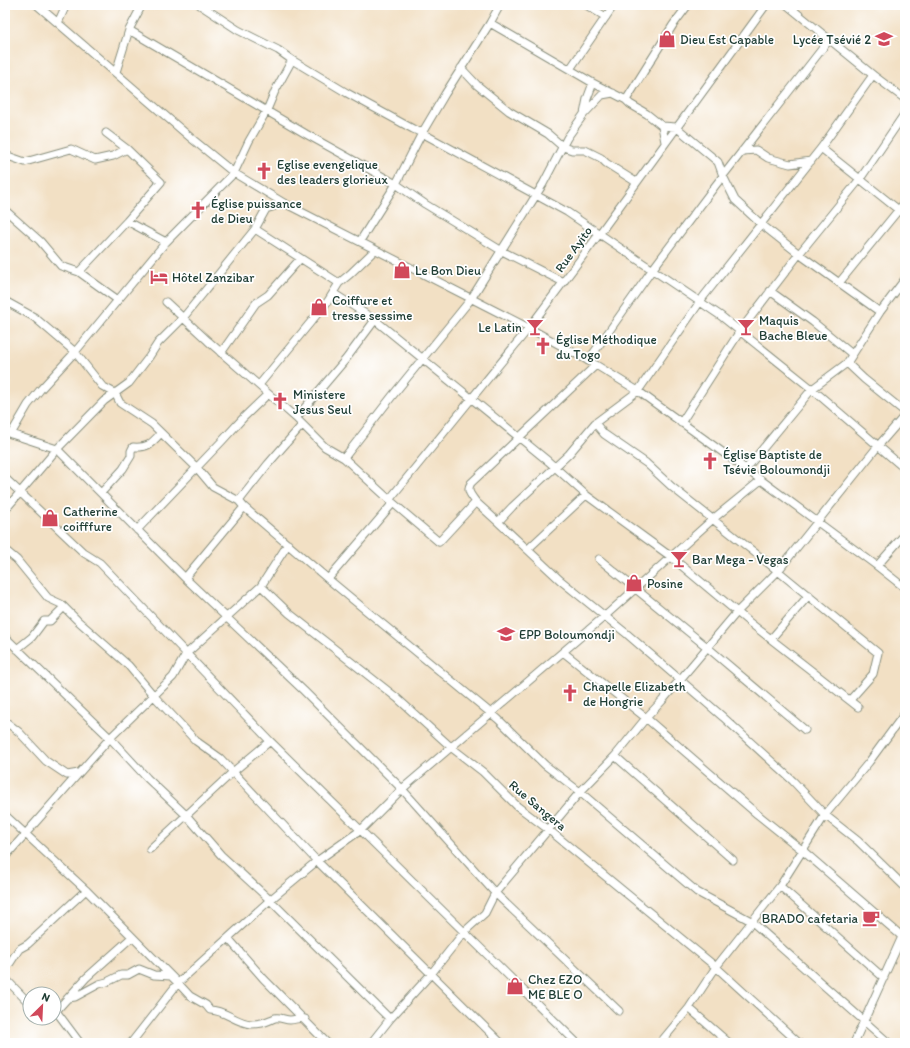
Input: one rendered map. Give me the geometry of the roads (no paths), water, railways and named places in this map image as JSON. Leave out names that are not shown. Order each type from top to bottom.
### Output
[{"type":"street","points":[[37,5],[191,138],[234,173],[284,203],[529,328],[596,365],[638,391],[761,480],[905,588]]},
{"type":"street","points":[[58,22],[66,5]]},
{"type":"street","points":[[116,72],[129,30],[142,5]]},
{"type":"street","points":[[200,5],[238,30],[278,50],[346,93],[413,129],[422,132],[567,212],[600,233],[721,316],[812,389],[905,469]]},
{"type":"street","points":[[360,241],[396,184],[422,132],[500,5]]},
{"type":"street","points":[[586,5],[606,17]]},
{"type":"street","points":[[570,69],[614,5]]},
{"type":"street","points":[[626,100],[688,5]]},
{"type":"street","name":"Rue Ayito","points":[[328,580],[529,328],[766,5]]},
{"type":"street","points":[[787,5],[829,40],[905,99]]},
{"type":"street","points":[[490,23],[593,83],[626,100],[662,126],[676,127],[718,162],[735,200],[761,224],[799,254],[880,312]]},
{"type":"street","points":[[129,30],[396,184],[425,204],[502,251],[563,282]]},
{"type":"street","points":[[588,361],[652,270],[742,151],[829,40]]},
{"type":"street","points":[[292,60],[275,91],[267,110],[249,141],[234,173],[166,242],[75,352],[28,405],[8,433],[57,449],[185,578],[304,691],[402,789],[495,893],[619,1011]]},
{"type":"street","points":[[461,68],[477,85],[509,111],[548,134],[563,147],[572,150],[585,150],[601,158],[606,163],[636,182]]},
{"type":"street","points":[[498,522],[554,466],[569,454],[595,424],[638,391],[700,301],[821,148],[873,75]]},
{"type":"street","points":[[584,114],[593,83]]},
{"type":"street","points":[[344,458],[471,299],[543,184],[567,138],[584,114],[602,95],[613,93]]},
{"type":"street","points":[[681,423],[740,331],[799,254],[860,179],[905,113]]},
{"type":"street","points":[[662,126],[665,142]]},
{"type":"street","points":[[79,272],[161,182],[127,149],[106,133]]},
{"type":"street","points":[[821,148],[905,215]]},
{"type":"street","points":[[5,155],[24,162],[72,149],[95,160],[109,157],[127,149]]},
{"type":"street","points":[[742,151],[756,150],[768,158],[790,164],[811,161]]},
{"type":"street","points":[[839,283],[905,202]]},
{"type":"street","points":[[5,510],[57,449],[104,401],[129,383],[150,357],[158,343],[183,318],[255,229],[266,209],[284,203]]},
{"type":"street","points":[[5,210],[40,241],[61,266],[79,272],[118,300]]},
{"type":"street","points":[[127,221],[166,242]]},
{"type":"street","points":[[255,229],[339,283]]},
{"type":"street","points":[[259,385],[328,301],[339,283],[375,250]]},
{"type":"street","points":[[221,353],[256,303],[268,295],[300,259]]},
{"type":"street","points":[[746,469],[812,389],[847,363],[880,312],[905,279]]},
{"type":"street","points":[[770,291],[813,322],[852,354]]},
{"type":"street","points":[[333,293],[375,320],[554,466],[586,495],[670,556],[737,612],[858,707]]},
{"type":"street","points":[[5,301],[34,317],[75,352],[102,386],[115,393],[120,403],[152,424],[197,468],[213,487],[239,501],[328,580],[491,714],[545,765],[580,792],[697,892],[751,922],[889,1043]]},
{"type":"street","points":[[166,302],[221,353],[296,418],[325,447],[344,458],[391,502],[439,542],[476,502]]},
{"type":"street","points":[[296,418],[346,359],[375,320]]},
{"type":"street","points":[[847,363],[864,380],[905,412]]},
{"type":"street","points":[[596,365],[519,437],[468,488],[468,492],[476,502],[560,580],[605,616],[723,717],[793,781],[825,815],[858,841],[905,887]]},
{"type":"street","points":[[137,530],[244,417],[268,394]]},
{"type":"street","points":[[371,1043],[390,1019],[431,974],[464,931],[485,913],[495,893],[580,792],[615,756],[737,612],[778,571],[818,523],[878,446],[905,415]]},
{"type":"street","points":[[595,424],[604,434],[646,463],[672,487],[809,595],[878,653],[873,674],[850,700]]},
{"type":"street","points":[[239,501],[268,464],[302,425]]},
{"type":"street","points":[[101,493],[123,469],[133,447],[142,448],[152,444],[161,433]]},
{"type":"street","points":[[5,478],[84,553],[100,564],[270,741],[577,1043]]},
{"type":"street","points":[[130,1043],[178,984],[270,900],[318,861],[360,830],[402,789],[452,748],[605,616],[713,518],[761,480]]},
{"type":"street","points":[[528,549],[586,495]]},
{"type":"street","points":[[185,578],[244,507]]},
{"type":"street","points":[[877,566],[905,534]]},
{"type":"street","points":[[5,856],[110,738],[173,677],[186,654],[261,586],[288,544]]},
{"type":"street","points":[[5,550],[17,560],[48,598],[61,604],[63,608],[128,665],[154,696],[196,740],[220,758],[318,861],[501,1043]]},
{"type":"street","points":[[599,559],[707,647],[805,730]]},
{"type":"street","name":"Rue Sangera","points":[[261,586],[289,613],[397,698],[452,748],[483,772],[517,806],[549,830],[716,967],[799,1043]]},
{"type":"street","points":[[771,639],[809,595]]},
{"type":"street","points":[[18,649],[32,637],[44,621],[50,621],[63,608]]},
{"type":"street","points":[[5,637],[110,738],[147,778],[186,815],[221,855],[270,900],[390,1019]]},
{"type":"street","points":[[563,652],[646,718],[757,814],[904,935],[854,1043]]},
{"type":"street","points":[[660,1043],[689,1008],[716,967],[780,886],[825,815],[869,762],[905,713]]},
{"type":"street","points":[[5,721],[19,732],[46,761],[67,775],[79,773]]},
{"type":"street","points":[[150,849],[270,741]]},
{"type":"street","points":[[615,756],[734,860]]},
{"type":"street","points":[[5,815],[86,890],[190,996],[206,1005],[210,1010],[225,1013],[246,1023],[264,1024],[276,1018],[292,1020],[297,1018],[305,1019]]},
{"type":"street","points":[[780,886],[884,978]]},
{"type":"street","points":[[5,966],[10,964],[19,949],[28,944],[86,890]]},
{"type":"street","points":[[62,1004],[86,978],[132,937]]},
{"type":"street","points":[[228,938],[263,978],[327,1043]]},
{"type":"street","points":[[68,998],[75,997],[99,984],[139,969],[154,975],[171,976]]},
{"type":"street","points":[[5,978],[22,996]]},
{"type":"street","points":[[689,1008],[729,1043]]},
{"type":"street","points":[[62,1019],[80,1043]]},
{"type":"place","name":"Dieu Est Capable","points":[[667,39]]},
{"type":"place","name":"Lycée Tsévié 2","points":[[884,39]]},
{"type":"place","name":"Eglise evengelique des leaders glorieux","points":[[264,171]]},
{"type":"place","name":"Église puissance de Dieu","points":[[198,210]]},
{"type":"place","name":"Le Bon Dieu","points":[[402,270]]},
{"type":"place","name":"Hôtel Zanzibar","points":[[159,277]]},
{"type":"place","name":"Coiffure et tresse sessime","points":[[319,307]]},
{"type":"place","name":"Le Latin","points":[[535,327]]},
{"type":"place","name":"Maquis Bache Bleue","points":[[746,327]]},
{"type":"place","name":"Église Méthodique du Togo","points":[[543,346]]},
{"type":"place","name":"Ministere Jesus Seul","points":[[280,401]]},
{"type":"place","name":"Église Baptiste de Tsévie Boloumondji","points":[[710,461]]},
{"type":"place","name":"Catherine coifffure","points":[[50,518]]},
{"type":"place","name":"Bar Mega - Vegas","points":[[679,559]]},
{"type":"place","name":"Posine","points":[[634,583]]},
{"type":"place","name":"EPP Boloumondji","points":[[506,634]]},
{"type":"place","name":"Chapelle Elizabeth de Hongrie","points":[[570,693]]},
{"type":"place","name":"BRADO cafetaria","points":[[871,918]]},
{"type":"place","name":"Chez EZO ME BLE O","points":[[515,986]]}]
